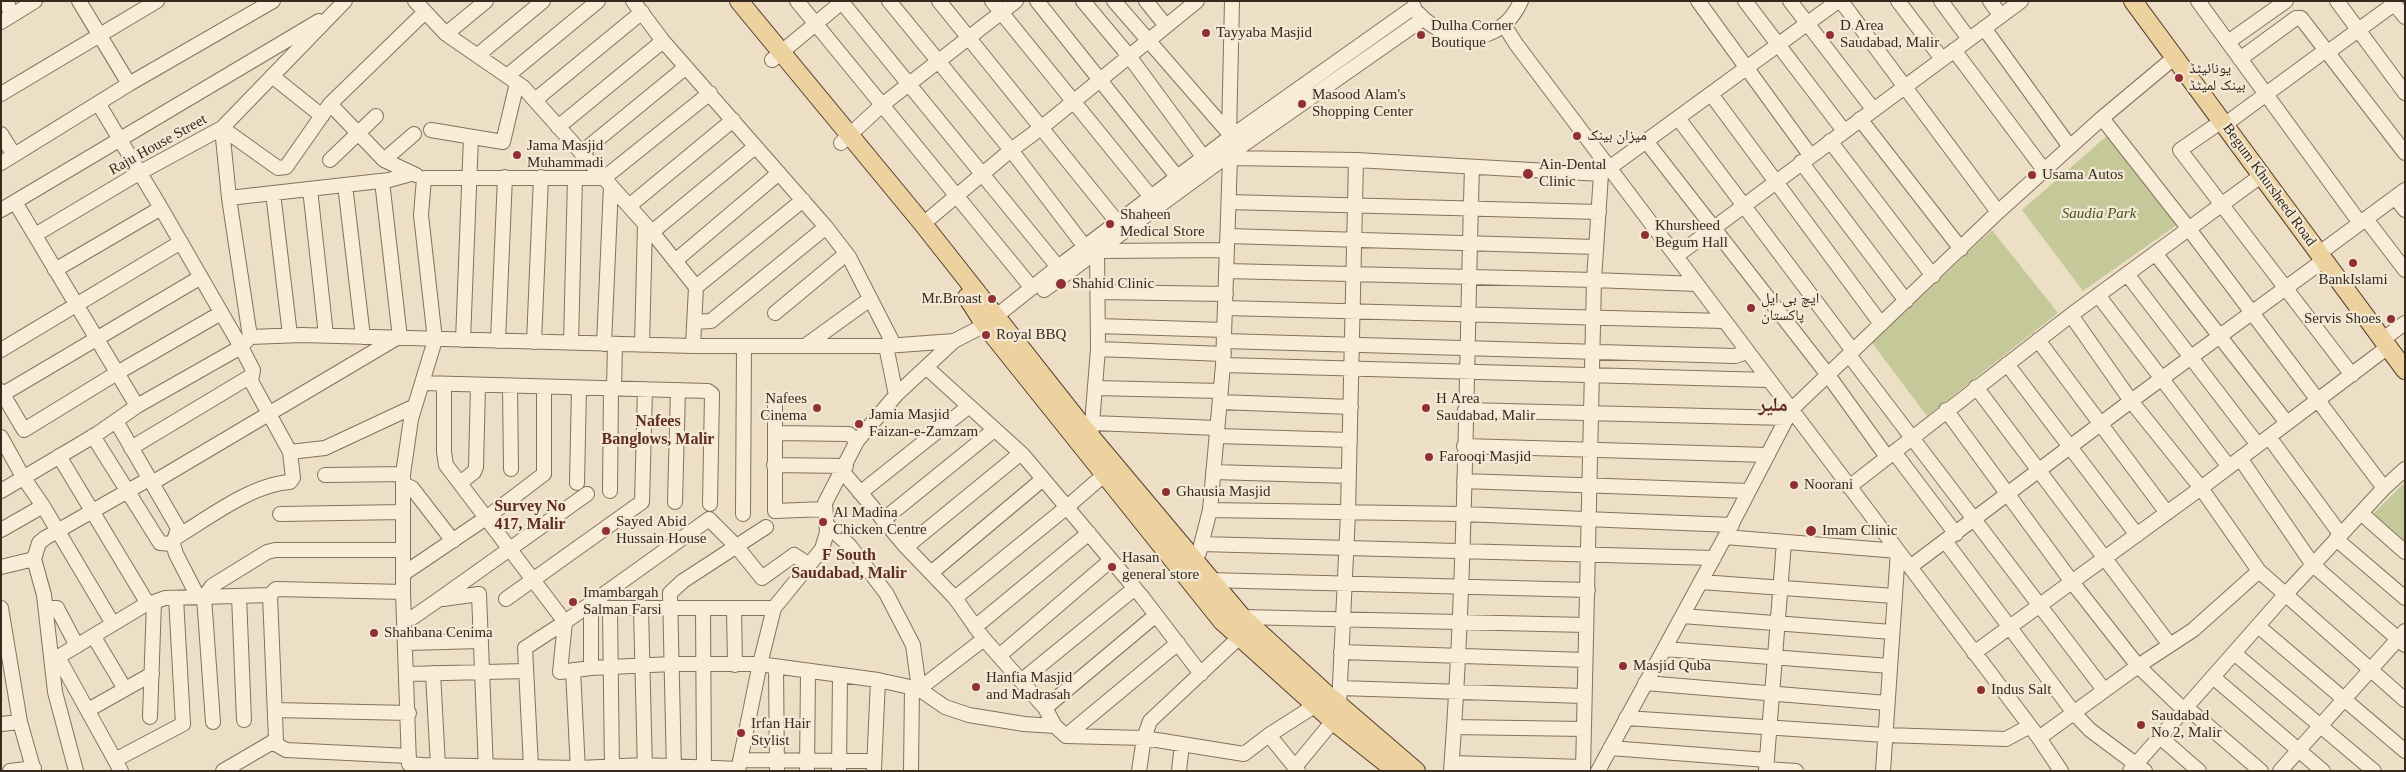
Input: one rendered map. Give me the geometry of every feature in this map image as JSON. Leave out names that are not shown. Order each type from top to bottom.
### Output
[{"type":"main road","points":[[724,1],[777,56],[846,139],[961,288],[1092,430],[1110,470],[1196,562],[1244,627],[1316,705],[1337,705]]},
{"type":"main road","points":[[739,1],[777,56]]},
{"type":"main road","name":"Begum Khursheed Road","points":[[2133,1],[2175,58],[2227,121],[2262,175],[2325,254]]},
{"type":"main road","name":"Begum Khursheed Road","points":[[2142,1],[2227,121],[2389,341],[2405,370]]},
{"type":"main road","points":[[846,139],[923,224],[993,324],[1110,470],[1222,621],[1244,627],[1416,771]]},
{"type":"main road","name":"Begum Khursheed Road","points":[[2389,341],[2405,355]]},
{"type":"main road","points":[[1337,705],[1389,768]]},
{"type":"street","points":[[6,19],[7,1]]},
{"type":"street","points":[[6,19],[36,1]]},
{"type":"street","points":[[79,1],[129,84]]},
{"type":"street","points":[[1,94],[157,1]]},
{"type":"street","points":[[1,163],[129,84],[273,1]]},
{"type":"street","name":"Raju House Street","points":[[35,235],[139,173],[222,128],[345,1]]},
{"type":"street","points":[[446,34],[486,1]]},
{"type":"street","points":[[478,55],[543,1]]},
{"type":"street","points":[[431,130],[503,142],[512,79],[598,1]]},
{"type":"street","points":[[797,1],[1032,288]]},
{"type":"street","points":[[888,1],[1094,249],[1098,292],[1098,349],[1092,430],[1217,432],[1350,440]]},
{"type":"street","points":[[939,1],[1118,223]]},
{"type":"street","points":[[992,1],[1151,197]]},
{"type":"street","points":[[846,139],[882,106],[1016,1]]},
{"type":"street","points":[[1038,1],[1178,178]]},
{"type":"street","points":[[1083,1],[1129,56],[1204,158]]},
{"type":"street","points":[[1114,1],[1148,41],[1227,146],[1356,160],[1472,167],[1605,171],[1839,1],[1905,86],[1998,212]]},
{"type":"street","points":[[1146,1],[1166,26]]},
{"type":"street","points":[[1196,562],[1210,510],[1224,347],[1229,202],[1227,146],[1232,1]]},
{"type":"street","points":[[739,767],[759,664],[774,608],[808,564],[822,550],[827,532],[825,504],[857,441],[896,395],[954,341],[993,324],[1094,249],[1413,4],[1423,18],[1442,32],[1457,37],[1474,37],[1490,33],[1504,25],[1517,10],[1521,1]]},
{"type":"street","points":[[1698,1],[1747,68],[1806,159],[1906,301]]},
{"type":"street","points":[[1746,1],[1844,131]]},
{"type":"street","points":[[1790,1],[1872,110]]},
{"type":"street","points":[[1898,1],[1942,59]]},
{"type":"street","points":[[1941,1],[1969,39]]},
{"type":"street","points":[[1990,1],[2001,16]]},
{"type":"street","points":[[1676,256],[2021,1]]},
{"type":"street","points":[[2198,1],[2363,221],[2405,270]]},
{"type":"street","points":[[2228,42],[2286,1]]},
{"type":"street","points":[[2337,1],[2405,93]]},
{"type":"street","points":[[777,56],[842,2],[1058,267]]},
{"type":"street","points":[[923,224],[1011,150],[1074,102],[1195,2]]},
{"type":"street","points":[[2352,375],[2180,150],[2227,121],[2358,30],[2393,3],[2405,17]]},
{"type":"street","points":[[222,128],[278,168],[286,167],[330,104],[422,5],[446,34],[512,79],[535,100],[629,206],[696,287],[693,346]]},
{"type":"street","points":[[535,100],[637,7],[662,41],[803,200],[846,254],[870,299],[890,345],[896,395]]},
{"type":"street","points":[[1,210],[334,12]]},
{"type":"street","points":[[2240,59],[2299,17],[2303,19],[2405,153]]},
{"type":"street","points":[[993,324],[1058,267],[1094,249],[1118,223],[1204,158],[1227,146],[1423,18]]},
{"type":"street","points":[[1504,25],[1605,171],[1676,256],[1768,380],[1789,414],[1849,487],[2039,738],[2057,769]]},
{"type":"street","points":[[1984,28],[2070,147]]},
{"type":"street","points":[[558,127],[662,41]]},
{"type":"street","points":[[1954,50],[2044,170]]},
{"type":"street","points":[[1598,771],[1732,525],[1789,414],[1998,212],[2102,118],[2175,58]]},
{"type":"street","points":[[581,153],[686,66]]},
{"type":"street","points":[[272,76],[322,116]]},
{"type":"street","points":[[229,198],[418,176],[575,178],[607,182],[710,93]]},
{"type":"street","points":[[1711,94],[1881,324]]},
{"type":"street","points":[[98,103],[221,313],[245,342]]},
{"type":"street","points":[[330,104],[384,160],[418,176]]},
{"type":"street","points":[[330,160],[376,116]]},
{"type":"street","points":[[1678,118],[1912,438],[2104,690]]},
{"type":"street","points":[[2102,118],[2189,229],[2316,401],[2384,488]]},
{"type":"street","points":[[1860,119],[1961,248]]},
{"type":"street","points":[[629,206],[733,120]]},
{"type":"street","points":[[93,436],[160,543],[174,541],[234,503],[271,485],[290,482],[293,478],[290,452],[251,381],[253,370],[245,342],[222,128]]},
{"type":"street","points":[[1,134],[14,155]]},
{"type":"street","points":[[384,160],[414,134]]},
{"type":"street","points":[[464,340],[471,136]]},
{"type":"street","points":[[1646,141],[1890,455],[1951,538],[2010,627],[2074,713],[2090,730],[2137,768],[2160,737],[2285,595],[2384,488],[2405,468]]},
{"type":"street","points":[[1830,141],[1933,276]]},
{"type":"street","points":[[642,345],[648,229],[755,147]]},
{"type":"street","points":[[1269,735],[1296,769],[1337,705],[1348,513],[1356,239],[1356,160]]},
{"type":"street","points":[[1472,167],[1461,587],[1452,767],[1583,769],[1594,280],[1599,212],[1605,171]]},
{"type":"street","points":[[674,261],[778,173]]},
{"type":"street","points":[[1849,487],[2070,315],[2262,175]]},
{"type":"street","points":[[418,176],[435,340],[415,406],[403,479],[403,574],[409,713],[409,764],[422,768],[438,766],[486,769],[531,767],[547,769],[704,769],[777,765],[874,766],[878,680]]},
{"type":"street","points":[[498,341],[505,177]]},
{"type":"street","points":[[534,342],[541,177]]},
{"type":"street","points":[[570,343],[575,178]]},
{"type":"street","points":[[382,181],[398,338]]},
{"type":"street","points":[[607,182],[612,388],[610,490]]},
{"type":"street","points":[[345,185],[363,337]]},
{"type":"street","points":[[310,189],[326,336]]},
{"type":"street","points":[[273,193],[290,335]]},
{"type":"street","points":[[1910,568],[2286,288],[2363,221],[2400,194],[2405,210]]},
{"type":"street","points":[[696,287],[803,200]]},
{"type":"street","points":[[15,202],[137,406]]},
{"type":"street","points":[[1229,202],[1599,212]]},
{"type":"street","points":[[55,270],[161,208]]},
{"type":"street","points":[[694,322],[711,321],[826,227]]},
{"type":"street","points":[[1094,249],[1356,239],[1596,247]]},
{"type":"street","points":[[1,350],[181,242]]},
{"type":"street","points":[[2155,253],[2287,423]]},
{"type":"street","points":[[775,313],[846,254]]},
{"type":"street","points":[[1226,271],[1696,284]]},
{"type":"street","points":[[2127,274],[2258,445]]},
{"type":"street","points":[[201,276],[2,393],[7,418],[24,430],[117,373],[221,313]]},
{"type":"street","points":[[1098,292],[1353,310],[1724,321]]},
{"type":"street","points":[[2098,295],[2162,379],[2235,463],[2313,565],[2402,638],[2344,699],[2280,771]]},
{"type":"street","points":[[805,346],[870,299]]},
{"type":"street","points":[[2070,315],[2132,401],[2200,488],[2259,571],[2405,700]]},
{"type":"street","points":[[1974,653],[2235,463],[2352,375],[2389,341],[2405,323]]},
{"type":"street","points":[[1098,326],[1352,370],[1768,380]]},
{"type":"street","points":[[1,490],[93,436],[137,406],[245,342],[290,335],[693,346],[890,345],[954,341]]},
{"type":"street","points":[[76,771],[55,692],[56,658],[34,559],[39,543],[58,530],[127,491],[150,481],[398,338]]},
{"type":"street","points":[[2038,340],[2167,513]]},
{"type":"street","points":[[1098,349],[1352,345],[1734,356],[1747,352]]},
{"type":"street","points":[[743,514],[744,346]]},
{"type":"street","points":[[2007,364],[2136,535]]},
{"type":"street","points":[[926,367],[1021,454],[1135,588],[1201,674]]},
{"type":"street","points":[[131,448],[251,376]]},
{"type":"street","points":[[422,384],[708,391],[712,394],[710,504]]},
{"type":"street","points":[[444,385],[444,452],[446,464],[565,622],[560,672],[591,668],[642,667],[671,664],[759,664],[776,666],[878,680],[916,688],[945,707],[969,715],[1060,731],[1144,738],[1244,754],[1269,735],[1316,705]]},
{"type":"street","points":[[460,483],[474,472],[476,468],[478,386]]},
{"type":"street","points":[[510,387],[511,469]]},
{"type":"street","points":[[403,574],[486,518],[544,474],[544,387]]},
{"type":"street","points":[[1976,387],[2170,645]]},
{"type":"street","points":[[576,483],[578,388]]},
{"type":"street","points":[[1096,388],[1351,406]]},
{"type":"street","points":[[506,600],[642,502],[645,389]]},
{"type":"street","points":[[675,502],[678,390]]},
{"type":"street","points":[[775,401],[775,510],[825,508]]},
{"type":"street","points":[[290,452],[325,448],[415,406]]},
{"type":"street","points":[[860,492],[968,407]]},
{"type":"street","points":[[1465,410],[1789,414]]},
{"type":"street","points":[[1946,410],[2072,582],[2138,666],[2261,771]]},
{"type":"street","points":[[116,421],[178,528],[174,541],[176,554],[201,597],[213,722]]},
{"type":"street","points":[[883,520],[994,430]]},
{"type":"street","points":[[775,433],[849,434],[857,441]]},
{"type":"street","points":[[1,437],[23,477],[44,506],[113,624]]},
{"type":"street","points":[[2270,437],[2338,537],[2405,598]]},
{"type":"street","points":[[1464,446],[1768,455]]},
{"type":"street","points":[[906,547],[1021,454]]},
{"type":"street","points":[[59,456],[151,603],[152,674],[150,717]]},
{"type":"street","points":[[774,465],[844,469]]},
{"type":"street","points":[[844,469],[883,520],[954,598],[984,640],[1045,708],[1060,731]]},
{"type":"street","points":[[954,598],[1067,508],[1110,470]]},
{"type":"street","points":[[1213,472],[1349,476]]},
{"type":"street","points":[[324,475],[403,479],[453,541]]},
{"type":"street","points":[[931,573],[1043,479]]},
{"type":"street","points":[[1464,481],[1749,491]]},
{"type":"street","points":[[405,618],[412,618],[587,494]]},
{"type":"street","points":[[1,530],[44,506]]},
{"type":"street","points":[[1210,510],[1463,514],[1732,525]]},
{"type":"street","points":[[280,514],[403,512]]},
{"type":"street","points":[[2361,513],[2405,552]]},
{"type":"street","points":[[531,767],[525,648],[588,608],[709,519],[737,546],[762,578],[794,555],[808,564]]},
{"type":"street","points":[[826,524],[850,546],[886,593],[913,645],[916,688],[912,771]]},
{"type":"street","points":[[674,769],[670,593],[672,589],[766,527]]},
{"type":"street","points":[[975,627],[1088,533]]},
{"type":"street","points":[[1725,537],[1898,551]]},
{"type":"street","points":[[1767,766],[1784,542]]},
{"type":"street","points":[[1201,544],[1714,558]]},
{"type":"street","points":[[201,597],[212,586],[267,552],[275,550],[403,550]]},
{"type":"street","points":[[1883,771],[1898,551]]},
{"type":"street","points":[[1,567],[34,559]]},
{"type":"street","points":[[999,656],[1111,560]]},
{"type":"street","points":[[2039,738],[2138,666],[2194,630],[2259,571]]},
{"type":"street","points":[[1209,580],[1588,590]]},
{"type":"street","points":[[1701,582],[1894,596]]},
{"type":"street","points":[[1021,682],[1135,588]]},
{"type":"street","points":[[56,658],[151,603],[176,598],[270,595],[276,589],[404,592]]},
{"type":"street","points":[[438,600],[479,594],[486,769]]},
{"type":"street","points":[[223,771],[276,740],[270,595]]},
{"type":"street","points":[[239,596],[244,720]]},
{"type":"street","points":[[56,658],[88,710],[118,765],[183,724],[176,598]]},
{"type":"street","points":[[1,608],[7,675],[34,769],[10,771]]},
{"type":"street","points":[[46,608],[57,608],[77,646]]},
{"type":"street","points":[[588,608],[774,608]]},
{"type":"street","points":[[588,608],[591,668]]},
{"type":"street","points":[[610,609],[612,769]]},
{"type":"street","points":[[641,609],[645,768]]},
{"type":"street","points":[[703,609],[704,769]]},
{"type":"street","points":[[734,609],[735,665]]},
{"type":"street","points":[[1045,708],[1156,615]]},
{"type":"street","points":[[1682,616],[1892,632]]},
{"type":"street","points":[[1139,771],[1144,738],[1150,721],[1201,674],[1244,627],[1343,620],[1586,625]]},
{"type":"street","points":[[2258,626],[2405,751]]},
{"type":"street","points":[[94,636],[125,689]]},
{"type":"street","points":[[406,643],[481,640]]},
{"type":"street","points":[[916,688],[984,640]]},
{"type":"street","points":[[1060,731],[1178,643]]},
{"type":"street","points":[[1664,649],[1890,666]]},
{"type":"street","points":[[1341,652],[1585,660]]},
{"type":"street","points":[[2234,653],[2374,771]]},
{"type":"street","points":[[776,666],[777,765]]},
{"type":"street","points":[[573,670],[578,769]]},
{"type":"street","points":[[407,674],[525,671]]},
{"type":"street","points":[[807,766],[808,671]]},
{"type":"street","points":[[433,673],[438,766]]},
{"type":"street","points":[[88,710],[152,674]]},
{"type":"street","points":[[839,766],[840,675]]},
{"type":"street","points":[[2213,677],[2323,771]]},
{"type":"street","points":[[1645,683],[1887,703]]},
{"type":"street","points":[[1337,705],[1457,691],[1584,696]]},
{"type":"street","points":[[275,710],[409,713]]},
{"type":"street","points":[[1626,718],[2006,740],[2030,726]]},
{"type":"street","points":[[1,724],[20,722]]},
{"type":"street","points":[[1454,727],[1584,729]]},
{"type":"street","points":[[2160,737],[2199,771]]},
{"type":"street","points":[[272,742],[286,750],[409,756]]},
{"type":"street","points":[[1179,771],[1182,744]]},
{"type":"street","points":[[1610,748],[1796,771]]},
{"type":"green space","name":"Saudia Park","points":[[2108,135],[2178,224],[2083,291],[2022,210]]},
{"type":"green space","points":[[1992,230],[2058,313],[1927,416],[1872,343]]},
{"type":"green space","points":[[2405,482],[2405,548],[2368,519]]},
{"type":"place","name":"Tayyaba Masjid","points":[[1206,33]]},
{"type":"place","name":"Dulha Corner Boutique","points":[[1421,35]]},
{"type":"place","name":"D Area Saudabad, Malir","points":[[1830,35]]},
{"type":"place","name":"یونائیٹڈ بینک لمیٹڈ","points":[[2179,78]]},
{"type":"place","name":"Masood Alam's Shopping Center","points":[[1302,104]]},
{"type":"place","name":"میزان بینک","points":[[1577,136]]},
{"type":"place","name":"Jama Masjid Muhammadi","points":[[517,155]]},
{"type":"place","name":"Ain-Dental Clinic","points":[[1528,174]]},
{"type":"place","name":"Usama Autos","points":[[2032,175]]},
{"type":"place","name":"Shaheen Medical Store","points":[[1110,224]]},
{"type":"place","name":"Khursheed Begum Hall","points":[[1645,235]]},
{"type":"place","name":"BankIslami","points":[[2353,263]]},
{"type":"place","name":"Shahid Clinic","points":[[1061,284]]},
{"type":"place","name":"Mr.Broast","points":[[992,299]]},
{"type":"place","name":"ایچ بی ایل پاکستان","points":[[1751,308]]},
{"type":"place","name":"Servis Shoes","points":[[2391,319]]},
{"type":"place","name":"Royal BBQ","points":[[986,335]]},
{"type":"place","name":"Nafees Cinema","points":[[817,408]]},
{"type":"place","name":"H Area Saudabad, Malir","points":[[1426,408]]},
{"type":"place","name":"Jamia Masjid Faizan-e-Zamzam","points":[[859,424]]},
{"type":"place","name":"Farooqi Masjid","points":[[1429,457]]},
{"type":"place","name":"Noorani","points":[[1794,485]]},
{"type":"place","name":"Ghausia Masjid","points":[[1166,492]]},
{"type":"place","name":"Al Madina Chicken Centre","points":[[823,522]]},
{"type":"place","name":"Sayed Abid Hussain House","points":[[606,531]]},
{"type":"place","name":"Imam Clinic","points":[[1811,531]]},
{"type":"place","name":"Hasan general store","points":[[1112,567]]},
{"type":"place","name":"Imambargah Salman Farsi","points":[[573,602]]},
{"type":"place","name":"Shahbana Cenima","points":[[374,633]]},
{"type":"place","name":"Masjid Quba","points":[[1623,666]]},
{"type":"place","name":"Hanfia Masjid and Madrasah","points":[[976,687]]},
{"type":"place","name":"Indus Salt","points":[[1981,690]]},
{"type":"place","name":"Saudabad No 2, Malir","points":[[2141,725]]},
{"type":"place","name":"Irfan Hair Stylist","points":[[741,733]]},
{"type":"district","name":"ملیر","points":[[1773,406]]},
{"type":"district","name":"Nafees Banglows, Malir","points":[[658,431]]},
{"type":"district","name":"Survey No 417, Malir","points":[[530,516]]},
{"type":"district","name":"F South Saudabad, Malir","points":[[849,565]]}]
